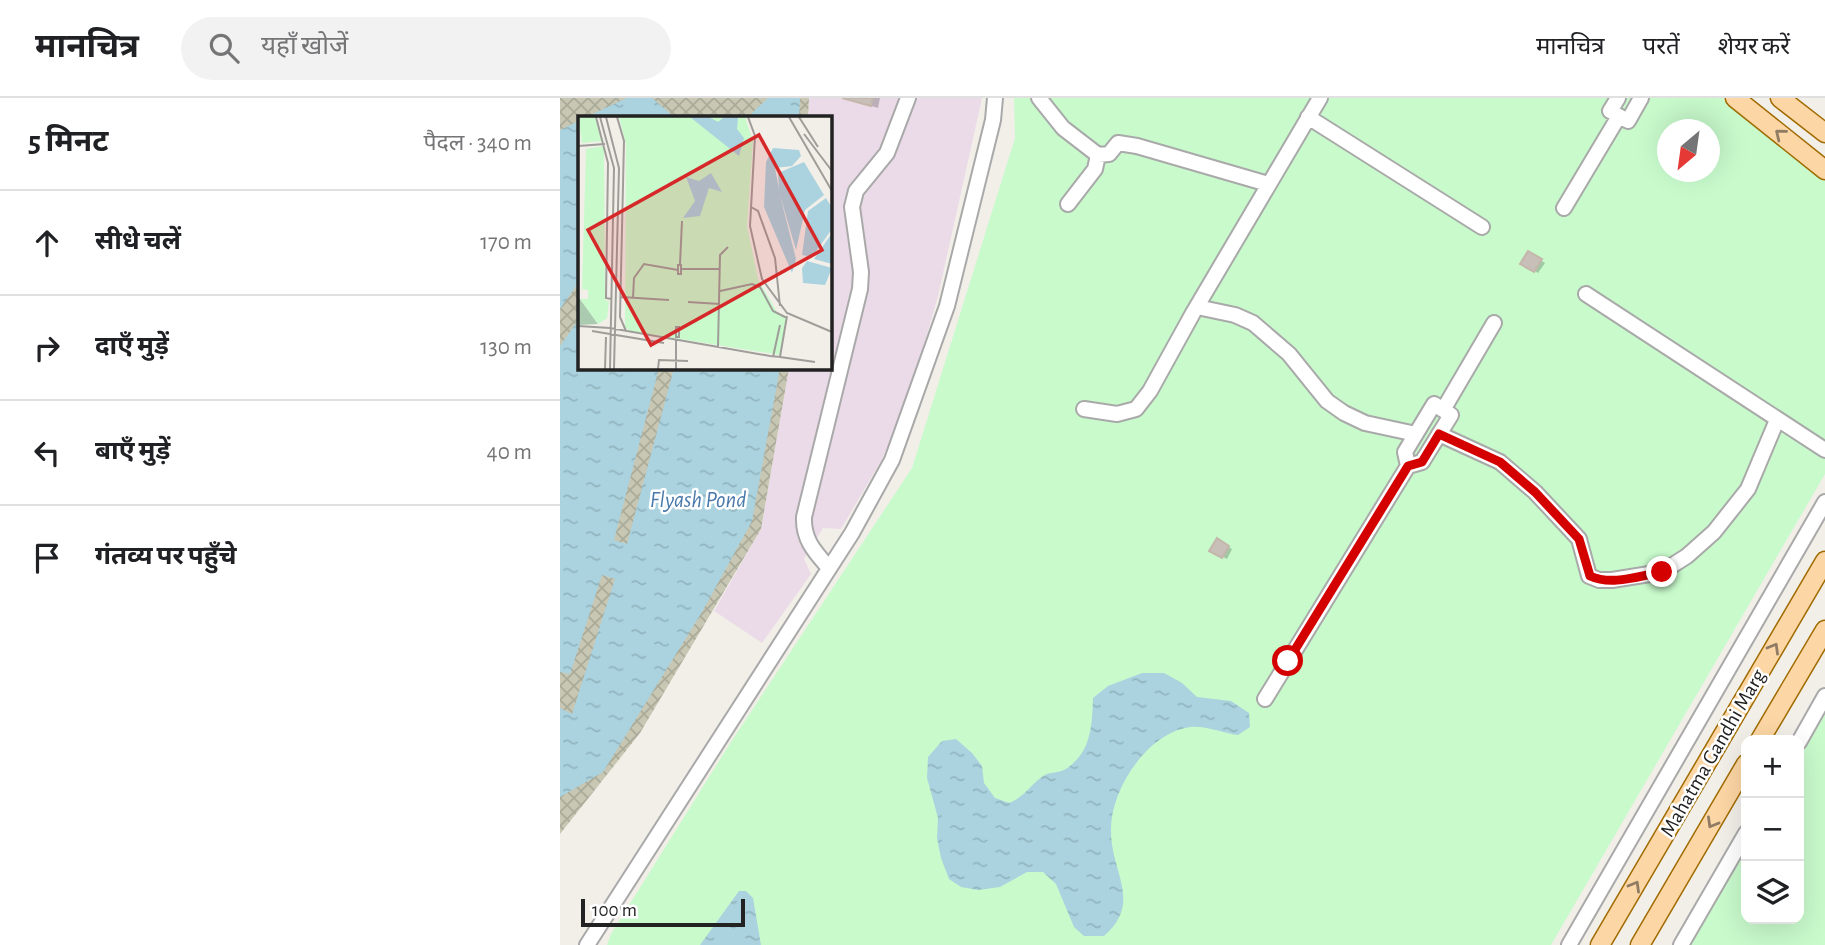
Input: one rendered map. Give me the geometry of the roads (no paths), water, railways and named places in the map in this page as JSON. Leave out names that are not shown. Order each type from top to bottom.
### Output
[{"type":"main road","points":[[1735,98],[1825,170]]},
{"type":"main road","points":[[1780,98],[1825,133]]},
{"type":"main road","name":"Mahatma Gandhi Marg","points":[[1600,945],[1825,561]]},
{"type":"main road","name":"Mahatma Gandhi Marg","points":[[1763,735],[1825,630]]},
{"type":"main road","name":"Mahatma Gandhi Marg","points":[[1640,945],[1741,773]]},
{"type":"street","points":[[829,568],[808,543],[804,532],[804,517],[860,289],[862,272],[853,198],[887,153],[908,98]]},
{"type":"street","points":[[587,945],[852,533],[892,460],[942,319],[993,120],[995,98]]},
{"type":"street","points":[[1039,98],[1063,128],[1098,155],[1109,154],[1118,143],[1137,146],[1268,184]]},
{"type":"street","points":[[1084,409],[1117,414],[1136,409],[1150,391],[1320,98]]},
{"type":"street","points":[[1618,98],[1610,111],[1628,121],[1641,98]]},
{"type":"street","points":[[1564,208],[1619,116]]},
{"type":"street","points":[[1308,117],[1477,223]]},
{"type":"street","points":[[1068,204],[1095,169],[1098,155]]},
{"type":"street","points":[[1592,297],[1825,450]]},
{"type":"street","points":[[1197,307],[1235,315],[1253,323],[1289,354],[1327,401],[1344,413],[1365,423],[1416,433]]},
{"type":"street","points":[[1443,410],[1494,323]]},
{"type":"street","points":[[1265,699],[1408,466],[1422,462],[1451,415],[1434,404],[1405,452],[1408,466]]},
{"type":"street","points":[[1439,434],[1489,456],[1509,469],[1535,492],[1579,539],[1590,576],[1600,580],[1612,580],[1662,572],[1687,556],[1714,532],[1753,482],[1777,420]]},
{"type":"street","points":[[1569,945],[1825,502]]},
{"type":"street","points":[[1803,735],[1825,696]]},
{"type":"street","points":[[1681,945],[1741,842]]},
{"type":"water","points":[[627,98],[652,98],[673,116],[588,116]]},
{"type":"water","points":[[768,98],[800,98],[799,116],[749,116]]},
{"type":"water","points":[[578,121],[578,283],[560,309],[560,130]]},
{"type":"water","name":"Flyash Pond","points":[[578,320],[578,369],[659,369],[614,540],[627,544],[674,369],[780,369],[752,521],[702,612],[603,772],[560,797],[560,708],[572,714],[615,579],[602,575],[570,674],[560,672],[560,346]]},
{"type":"water","points":[[1142,673],[1164,673],[1182,683],[1197,697],[1231,701],[1249,713],[1250,727],[1238,735],[1196,727],[1174,732],[1159,740],[1134,766],[1124,782],[1112,815],[1112,846],[1122,886],[1122,911],[1104,936],[1084,936],[1074,927],[1056,884],[1043,872],[1027,872],[1000,887],[978,890],[961,887],[949,879],[941,858],[937,838],[938,818],[927,778],[928,757],[942,741],[956,739],[972,753],[982,766],[984,783],[995,798],[1009,803],[1020,797],[1043,776],[1064,770],[1073,764],[1088,739],[1093,698],[1108,686]]},
{"type":"water","points":[[739,891],[746,891],[753,898],[761,945],[700,945]]}]
